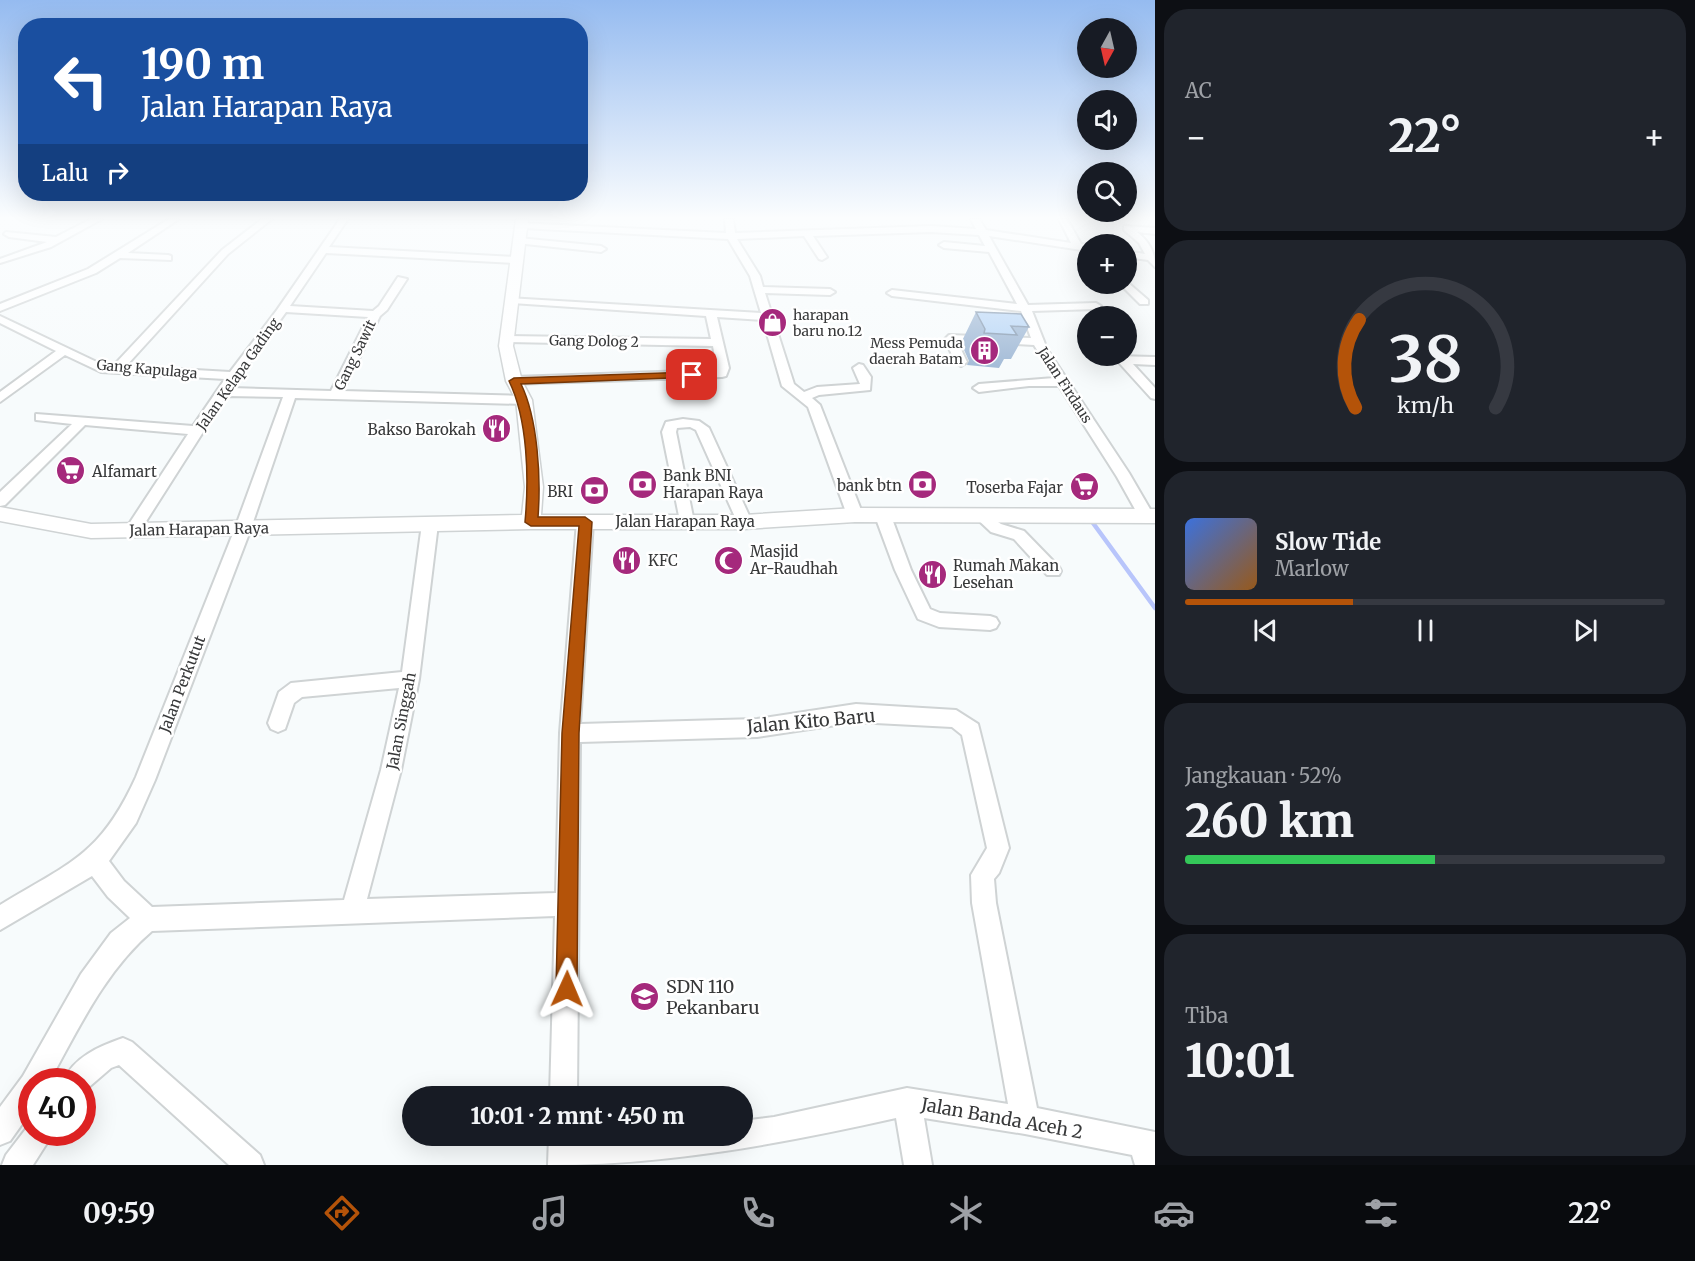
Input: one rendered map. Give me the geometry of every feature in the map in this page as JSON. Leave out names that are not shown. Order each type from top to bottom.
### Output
[{"type":"main road","points":[[514,273],[506,346],[514,381],[524,400],[534,487],[531,522]]},
{"type":"main road","name":"Jalan Harapan Raya","points":[[0,514],[91,531],[531,522],[744,522],[855,515],[983,518],[1151,516]]},
{"type":"street","points":[[0,308],[86,273]]},
{"type":"street","points":[[117,369],[205,273]]},
{"type":"street","name":"Jalan Kelapa Gading","points":[[134,530],[233,376],[307,273]]},
{"type":"street","points":[[753,273],[788,386],[814,405],[855,515]]},
{"type":"street","name":"Jalan Firdaus","points":[[1005,273],[1025,308],[1037,342],[1151,516]]},
{"type":"street","name":"Gang Sawit","points":[[335,396],[375,314],[383,308],[402,279]]},
{"type":"street","points":[[760,290],[830,292]]},
{"type":"street","points":[[892,293],[1025,308],[1077,307]]},
{"type":"street","points":[[1136,294],[1144,302]]},
{"type":"street","points":[[512,300],[767,317]]},
{"type":"street","name":"Gang Sawit","points":[[283,309],[375,314]]},
{"type":"street","points":[[514,381],[722,373],[723,368],[711,313]]},
{"type":"street","name":"Gang Kapulaga","points":[[0,319],[91,365],[117,369],[233,376]]},
{"type":"street","points":[[961,362],[951,339],[953,337],[1037,342]]},
{"type":"street","name":"Gang Dolog 2","points":[[507,339],[718,343]]},
{"type":"street","points":[[0,398],[63,351]]},
{"type":"street","points":[[1137,359],[1155,361]]},
{"type":"street","points":[[1129,366],[1155,395]]},
{"type":"street","points":[[803,397],[817,391],[866,387],[859,368]]},
{"type":"street","points":[[979,388],[1029,382],[1063,382]]},
{"type":"street","points":[[224,392],[524,400]]},
{"type":"street","name":"Jalan Perkutut","points":[[0,918],[69,878],[94,860],[110,844],[122,825],[146,777],[242,529],[273,436],[290,394]]},
{"type":"street","points":[[41,417],[198,432]]},
{"type":"street","points":[[0,501],[82,421]]},
{"type":"street","points":[[686,522],[669,432],[671,425],[695,423],[702,428],[744,522]]},
{"type":"street","points":[[883,516],[903,570],[924,614],[939,620],[990,624]]},
{"type":"street","points":[[983,518],[996,528],[1019,535],[1053,571]]},
{"type":"street","points":[[564,1086],[570,733],[585,522]]},
{"type":"street","name":"Jalan Singgah","points":[[352,913],[391,770],[410,679],[430,524]]},
{"type":"street","points":[[278,723],[286,698],[298,689],[410,679]]},
{"type":"street","name":"Jalan Kito Baru","points":[[570,733],[757,728],[856,713],[956,719],[971,730],[998,848],[991,866],[982,875],[984,903],[1025,1120]]},
{"type":"street","points":[[94,860],[116,889],[147,919]]},
{"type":"street","points":[[42,1068],[90,983],[120,942],[147,919],[569,903]]},
{"type":"street","points":[[92,1068],[103,1058],[123,1051],[250,1165]]},
{"type":"street","points":[[907,1102],[918,1165]]},
{"type":"street","name":"Jalan Banda Aceh 2","points":[[753,1134],[907,1102],[1025,1120],[1148,1151]]},
{"type":"street","points":[[0,1131],[18,1106]]},
{"type":"street","points":[[16,1165],[30,1146]]},
{"type":"street","points":[[563,1152],[628,1146]]},
{"type":"building","points":[[976,312],[1021,314],[1029,327],[1011,326],[1017,335],[984,333],[985,329]]},
{"type":"waterway","points":[[1093,523],[1155,608]]},
{"type":"place","name":"harapan baru no.12","points":[[772,323]]},
{"type":"place","name":"Mess Pemuda daerah Batam","points":[[984,351]]},
{"type":"place","name":"Bakso Barokah","points":[[497,429]]},
{"type":"place","name":"Alfamart","points":[[71,471]]},
{"type":"place","name":"Bank BNI Harapan Raya","points":[[642,484]]},
{"type":"place","name":"bank btn","points":[[923,485]]},
{"type":"place","name":"Toserba Fajar","points":[[1084,487]]},
{"type":"place","name":"BRI","points":[[594,491]]},
{"type":"place","name":"KFC","points":[[627,560]]},
{"type":"place","name":"Masjid Ar-Raudhah","points":[[729,560]]},
{"type":"place","name":"Rumah Makan Lesehan","points":[[932,574]]},
{"type":"place","name":"SDN 110 Pekanbaru","points":[[645,996]]},
{"type":"route","points":[[567,989],[570,733],[585,522],[531,522],[534,487],[524,400],[514,381],[692,375]]}]
